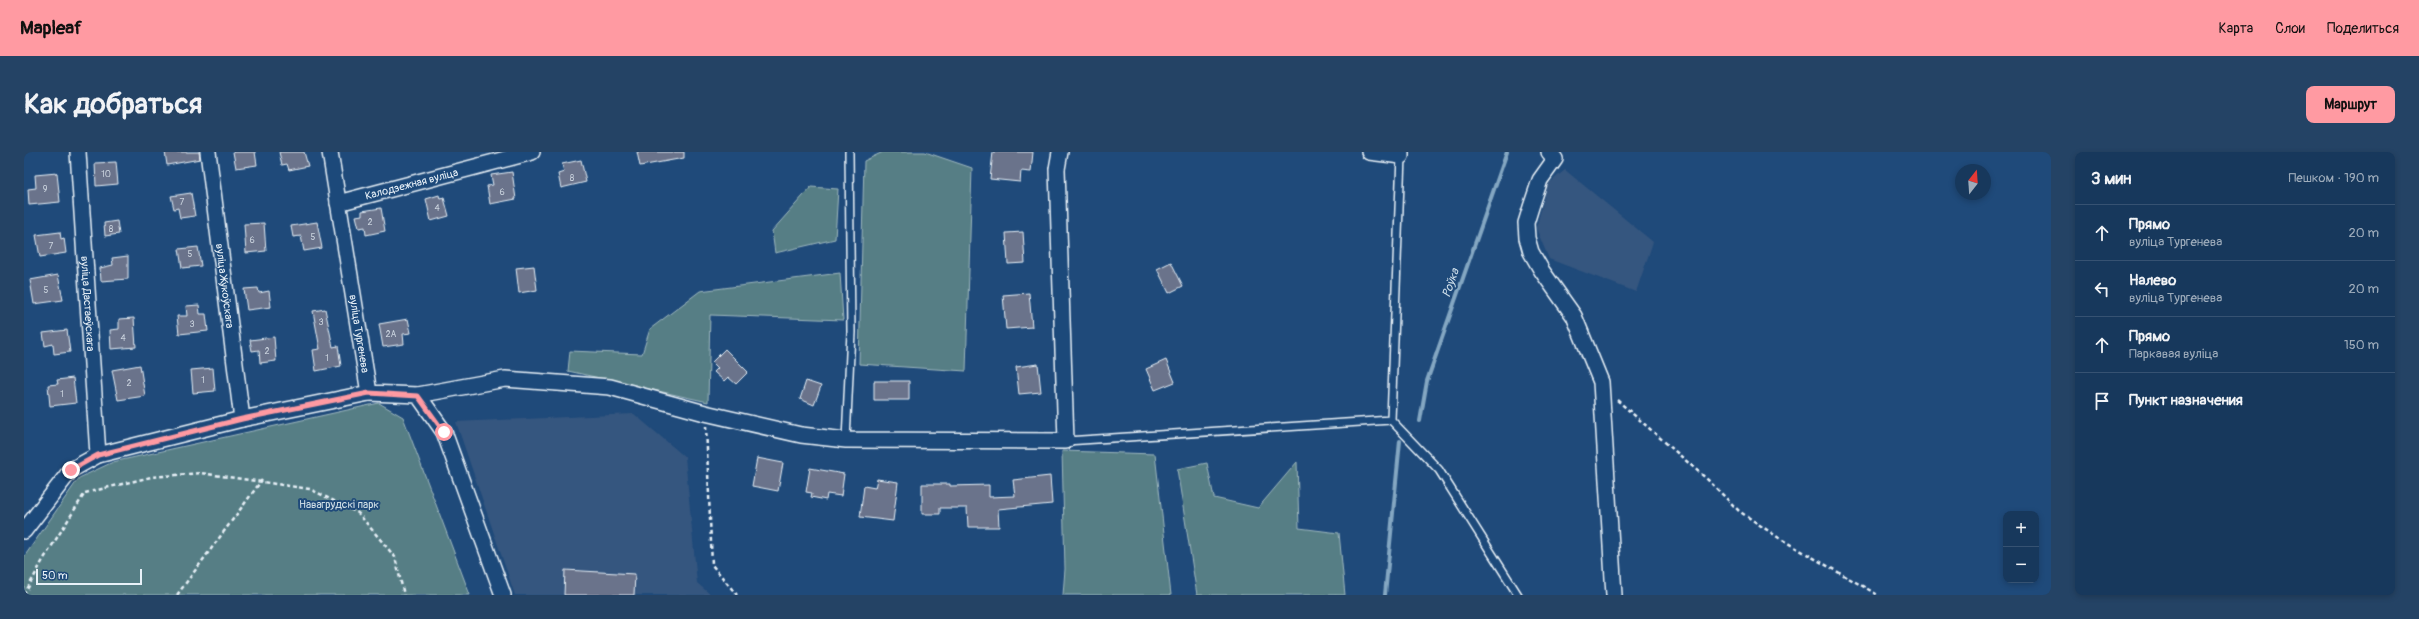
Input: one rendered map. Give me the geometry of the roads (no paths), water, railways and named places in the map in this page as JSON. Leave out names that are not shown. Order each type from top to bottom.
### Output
[{"type":"street","name":"вуліца Дастаеўскага","points":[[78,152],[98,455]]},
{"type":"street","name":"вуліца Жукоўскага","points":[[208,152],[242,419]]},
{"type":"street","name":"вуліца Тургенева","points":[[330,152],[369,393]]},
{"type":"street","name":"Калодзежная вуліца","points":[[338,203],[532,152]]},
{"type":"street","points":[[24,531],[71,470],[98,455],[242,419],[369,393],[418,396],[505,379],[610,387],[705,413],[801,436],[846,440],[1066,441],[1057,169],[1060,152]]},
{"type":"street","points":[[1369,152],[1401,154]]},
{"type":"street","points":[[1552,156],[1540,180],[1533,200],[1526,223],[1527,238],[1531,252],[1542,271],[1574,316],[1601,382],[1614,595]]},
{"type":"street","points":[[418,396],[444,432],[504,595]]},
{"type":"lane","points":[[846,440],[851,332],[849,152]]},
{"type":"lane","points":[[1401,154],[1391,420],[1439,470],[1518,595]]},
{"type":"lane","points":[[1066,441],[1391,420]]},
{"type":"waterway","name":"Роўка","points":[[1420,421],[1427,381],[1507,152]]},
{"type":"waterway","name":"Роўка","points":[[1385,595],[1400,441]]},
{"type":"park label","name":"Навагрудскі парк","points":[[339,504]]}]
